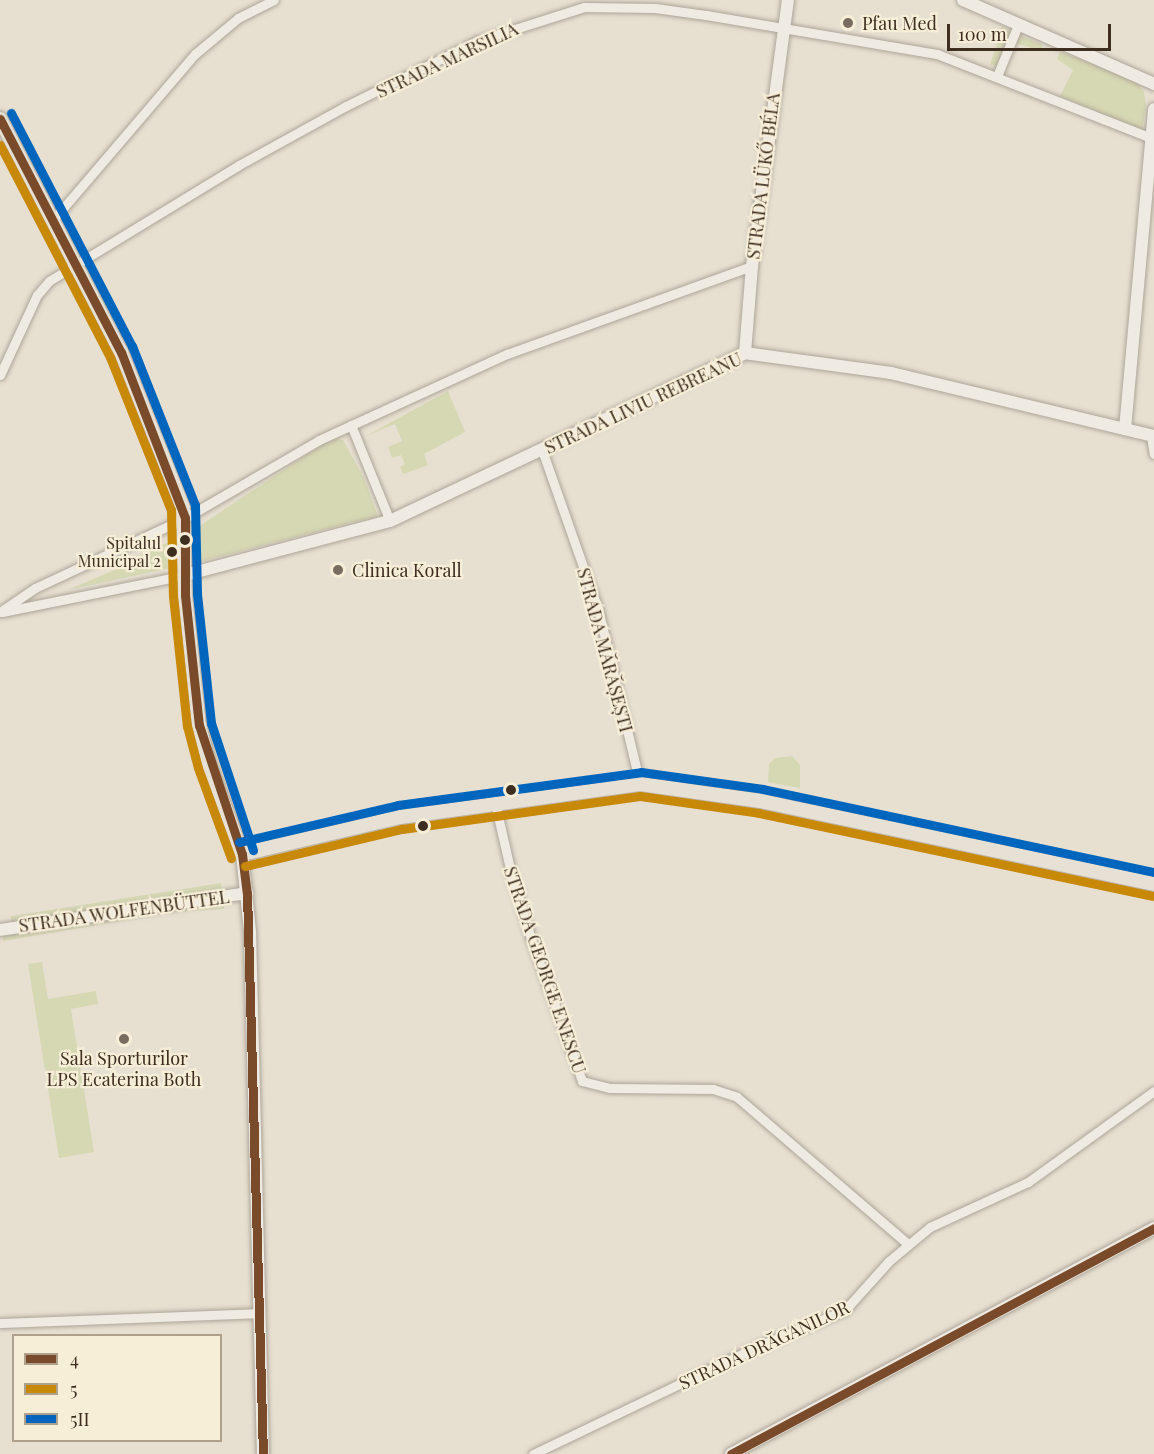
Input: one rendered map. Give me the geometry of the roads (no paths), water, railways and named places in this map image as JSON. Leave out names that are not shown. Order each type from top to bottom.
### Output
[{"type":"main road","name":"STRADA LÜKŐ BÉLA","points":[[745,353],[752,266],[782,30],[788,0]]},
{"type":"main road","points":[[963,0],[1154,84]]},
{"type":"main road","points":[[1125,429],[1154,110]]},
{"type":"main road","points":[[0,119],[121,352],[185,518],[185,575],[199,725],[209,764],[242,854],[247,893],[263,1454]]},
{"type":"main road","name":"STRADA LIVIU REBREANU","points":[[185,575],[390,520],[745,353],[891,373],[1153,436]]},
{"type":"main road","points":[[242,854],[390,819],[640,784],[761,801],[1154,884]]},
{"type":"main road","name":"STRADA WOLFENBÜTTEL","points":[[0,930],[247,893]]},
{"type":"main road","points":[[731,1454],[1154,1228]]},
{"type":"street","points":[[53,220],[195,54],[238,18],[274,0]]},
{"type":"street","name":"STRADA MARSILIA","points":[[0,375],[42,287],[76,265],[239,165],[346,106],[477,41],[550,15],[584,7],[655,8],[937,54],[1153,139]]},
{"type":"street","points":[[997,76],[1018,25]]},
{"type":"street","points":[[0,612],[35,588],[185,518],[351,425],[507,354],[752,266]]},
{"type":"street","points":[[351,425],[390,520]]},
{"type":"street","points":[[1153,436],[1154,454]]},
{"type":"street","name":"STRADA MĂRĂȘEȘTI","points":[[542,450],[598,609],[640,784]]},
{"type":"street","points":[[0,612],[185,575]]},
{"type":"street","name":"STRADA GEORGE ENESCU","points":[[495,803],[510,873],[582,1081],[610,1088],[713,1089],[737,1098],[907,1243]]},
{"type":"street","name":"STRADA DRĂGANILOR","points":[[533,1454],[754,1348],[844,1310],[907,1243],[930,1227],[1028,1182],[1154,1091]]},
{"type":"street","points":[[0,1323],[258,1313]]},
{"type":"place","name":"Pfau Med","points":[[848,23]]},
{"type":"place","name":"Spitalul Municipal 2","points":[[172,552]]},
{"type":"place","name":"Clinica Korall","points":[[338,570]]},
{"type":"place","name":"Sala Sporturilor LPS Ecaterina Both","points":[[124,1039]]}]
